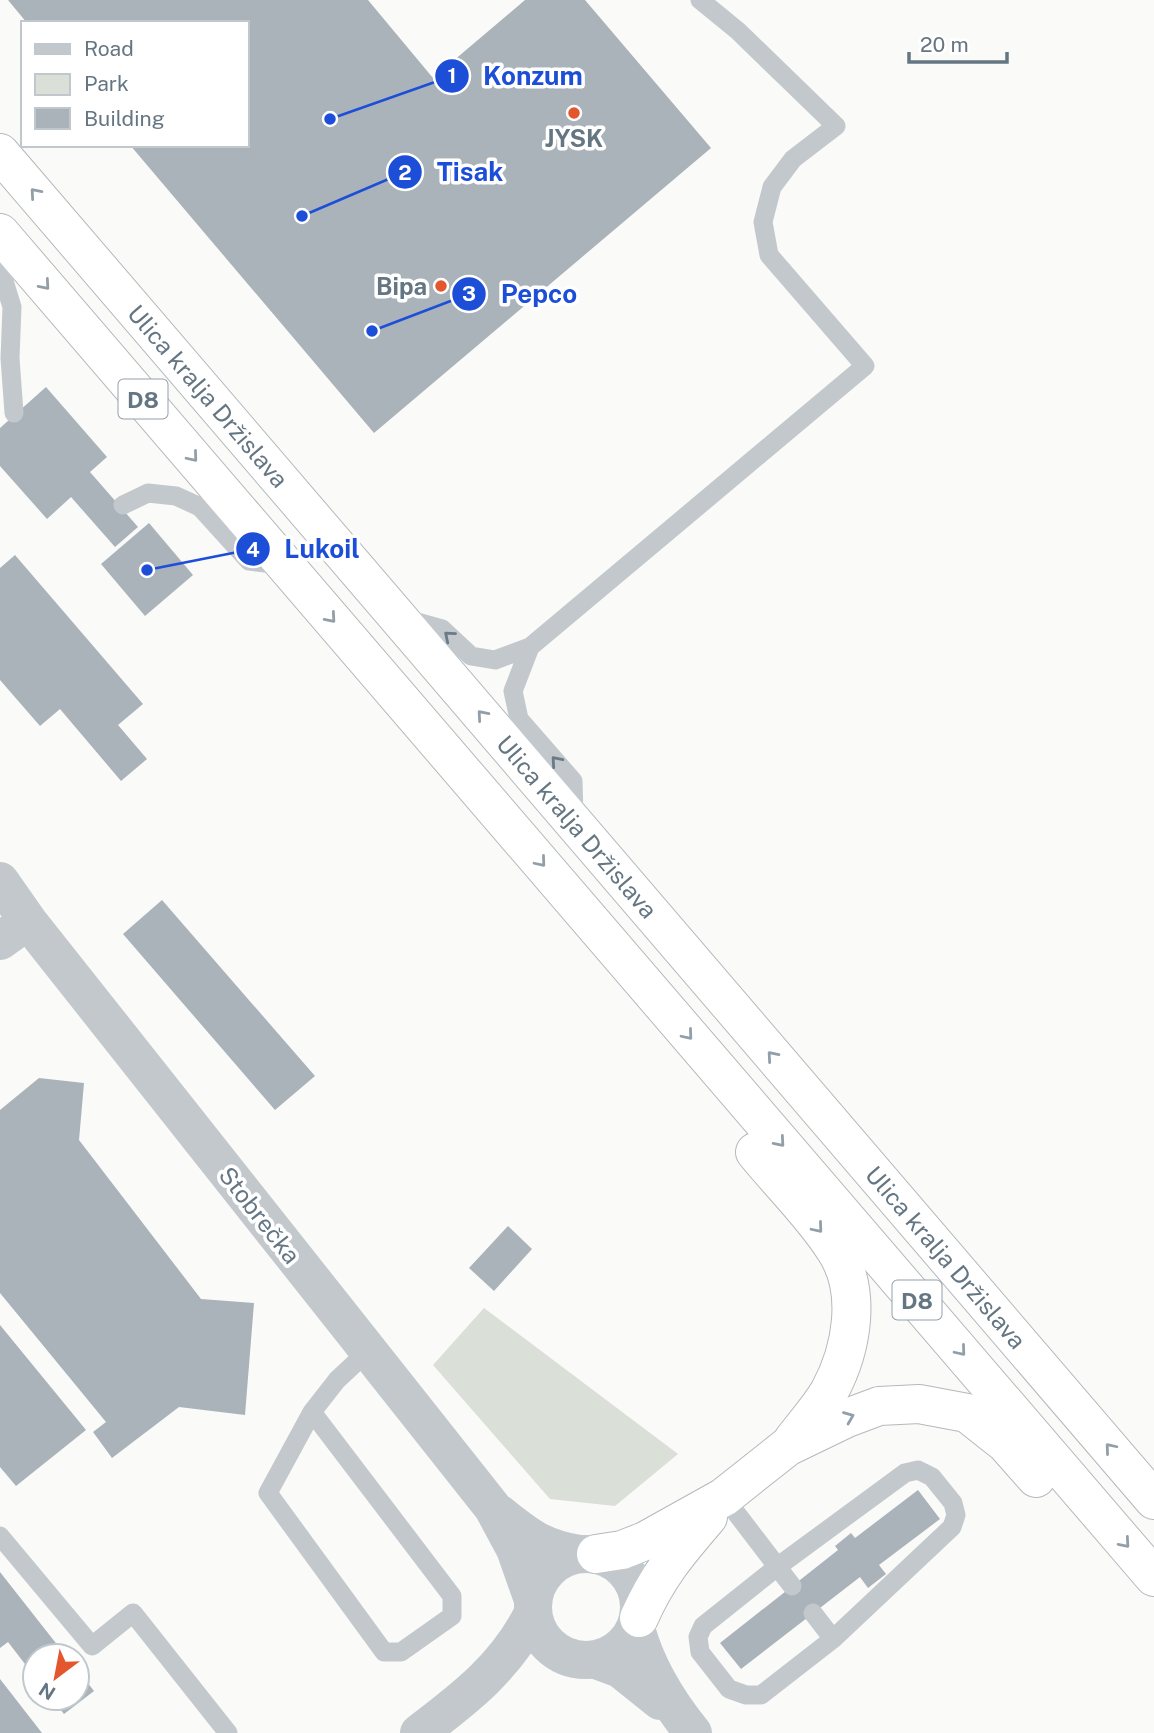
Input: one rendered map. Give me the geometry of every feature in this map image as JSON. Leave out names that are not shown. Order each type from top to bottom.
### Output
[{"type":"highway","name":"Ulica kralja Držislava","points":[[0,153],[1154,1500]]},
{"type":"highway","name":"Ulica kralja Držislava","points":[[0,233],[1154,1577]]},
{"type":"highway","points":[[736,1091],[740,1134],[835,1249],[851,1293],[850,1330],[842,1365],[828,1394],[788,1447]]},
{"type":"highway","points":[[588,1554],[622,1550],[646,1541],[724,1497],[788,1447],[847,1418],[879,1406],[919,1404],[967,1413],[1005,1443],[1044,1486],[1096,1510]]},
{"type":"highway","points":[[637,1623],[652,1588],[669,1562],[724,1497]]},
{"type":"street","name":"Stobrečka","points":[[0,881],[14,931],[368,1351],[493,1508],[515,1549],[533,1607]]},
{"type":"street","name":"Stobrečka","points":[[493,1508],[536,1541],[557,1551],[588,1554]]},
{"type":"street","points":[[419,1733],[475,1690],[515,1645],[533,1607],[538,1583],[548,1569],[562,1559],[588,1554],[612,1560],[625,1571],[635,1585],[639,1601],[637,1623],[641,1650],[650,1670],[690,1730]]},
{"type":"street","points":[[533,1607],[537,1630],[561,1655],[620,1669],[639,1682],[690,1730]]},
{"type":"street","points":[[475,1690],[530,1666],[551,1661],[587,1660],[613,1654],[626,1643],[637,1623]]},
{"type":"lane","points":[[398,617],[442,629],[471,656],[495,660],[530,647],[865,366],[769,255],[763,222],[772,187],[793,159],[836,126],[738,31],[700,0]]},
{"type":"lane","points":[[0,268],[12,307],[10,358],[14,413]]},
{"type":"lane","points":[[123,505],[148,493],[176,496],[200,507],[249,561],[286,566]]},
{"type":"lane","points":[[530,647],[513,691],[519,719],[573,781],[574,823]]},
{"type":"lane","points":[[312,1412],[452,1596],[452,1616],[401,1651],[384,1652],[268,1493],[312,1412],[337,1380],[368,1351]]},
{"type":"lane","points":[[918,1470],[932,1477],[953,1503],[956,1515],[952,1527],[833,1639],[761,1695],[746,1695],[729,1689],[700,1652],[698,1637],[703,1626],[905,1473],[918,1470]]},
{"type":"lane","points":[[724,1497],[792,1586]]},
{"type":"lane","points":[[0,1536],[92,1646],[133,1613],[228,1733]]},
{"type":"lane","points":[[813,1613],[833,1639]]},
{"type":"green space","points":[[484,1308],[678,1454],[615,1506],[550,1499],[433,1365]]},
{"type":"building","points":[[8,0],[368,0],[433,78],[525,0],[585,0],[711,148],[374,433],[132,147],[248,147],[248,21],[25,21]]},
{"type":"building","points":[[46,387],[107,457],[90,472],[138,527],[115,547],[71,497],[47,519],[0,466],[0,428]]},
{"type":"building","points":[[149,523],[193,575],[145,616],[101,564]]},
{"type":"building","points":[[15,555],[143,704],[118,725],[147,759],[121,781],[60,709],[40,726],[0,680],[0,568]]},
{"type":"building","points":[[162,900],[315,1076],[275,1110],[123,934]]},
{"type":"building","points":[[39,1078],[84,1083],[79,1140],[201,1299],[254,1303],[245,1415],[179,1407],[112,1458],[93,1432],[106,1422],[0,1293],[0,1110]]},
{"type":"building","points":[[508,1226],[532,1249],[494,1291],[469,1268]]},
{"type":"building","points":[[0,1325],[86,1430],[16,1486],[0,1467]]},
{"type":"building","points":[[918,1490],[940,1519],[879,1565],[886,1574],[868,1588],[860,1577],[741,1669],[720,1643],[838,1550],[835,1546],[851,1533],[855,1538]]},
{"type":"building","points":[[0,1572],[55,1642],[21,1642],[21,1659],[8,1642],[0,1648]]},
{"type":"building","points":[[0,1679],[21,1706],[21,1712],[26,1712],[42,1733],[0,1733]]},
{"type":"place","name":"JYSK","points":[[574,113]]},
{"type":"place","name":"Konzum","points":[[330,119]]},
{"type":"place","name":"Tisak","points":[[302,216]]},
{"type":"place","name":"Bipa","points":[[441,286]]},
{"type":"place","name":"Pepco","points":[[372,331]]},
{"type":"place","name":"Lukoil","points":[[147,570]]}]
